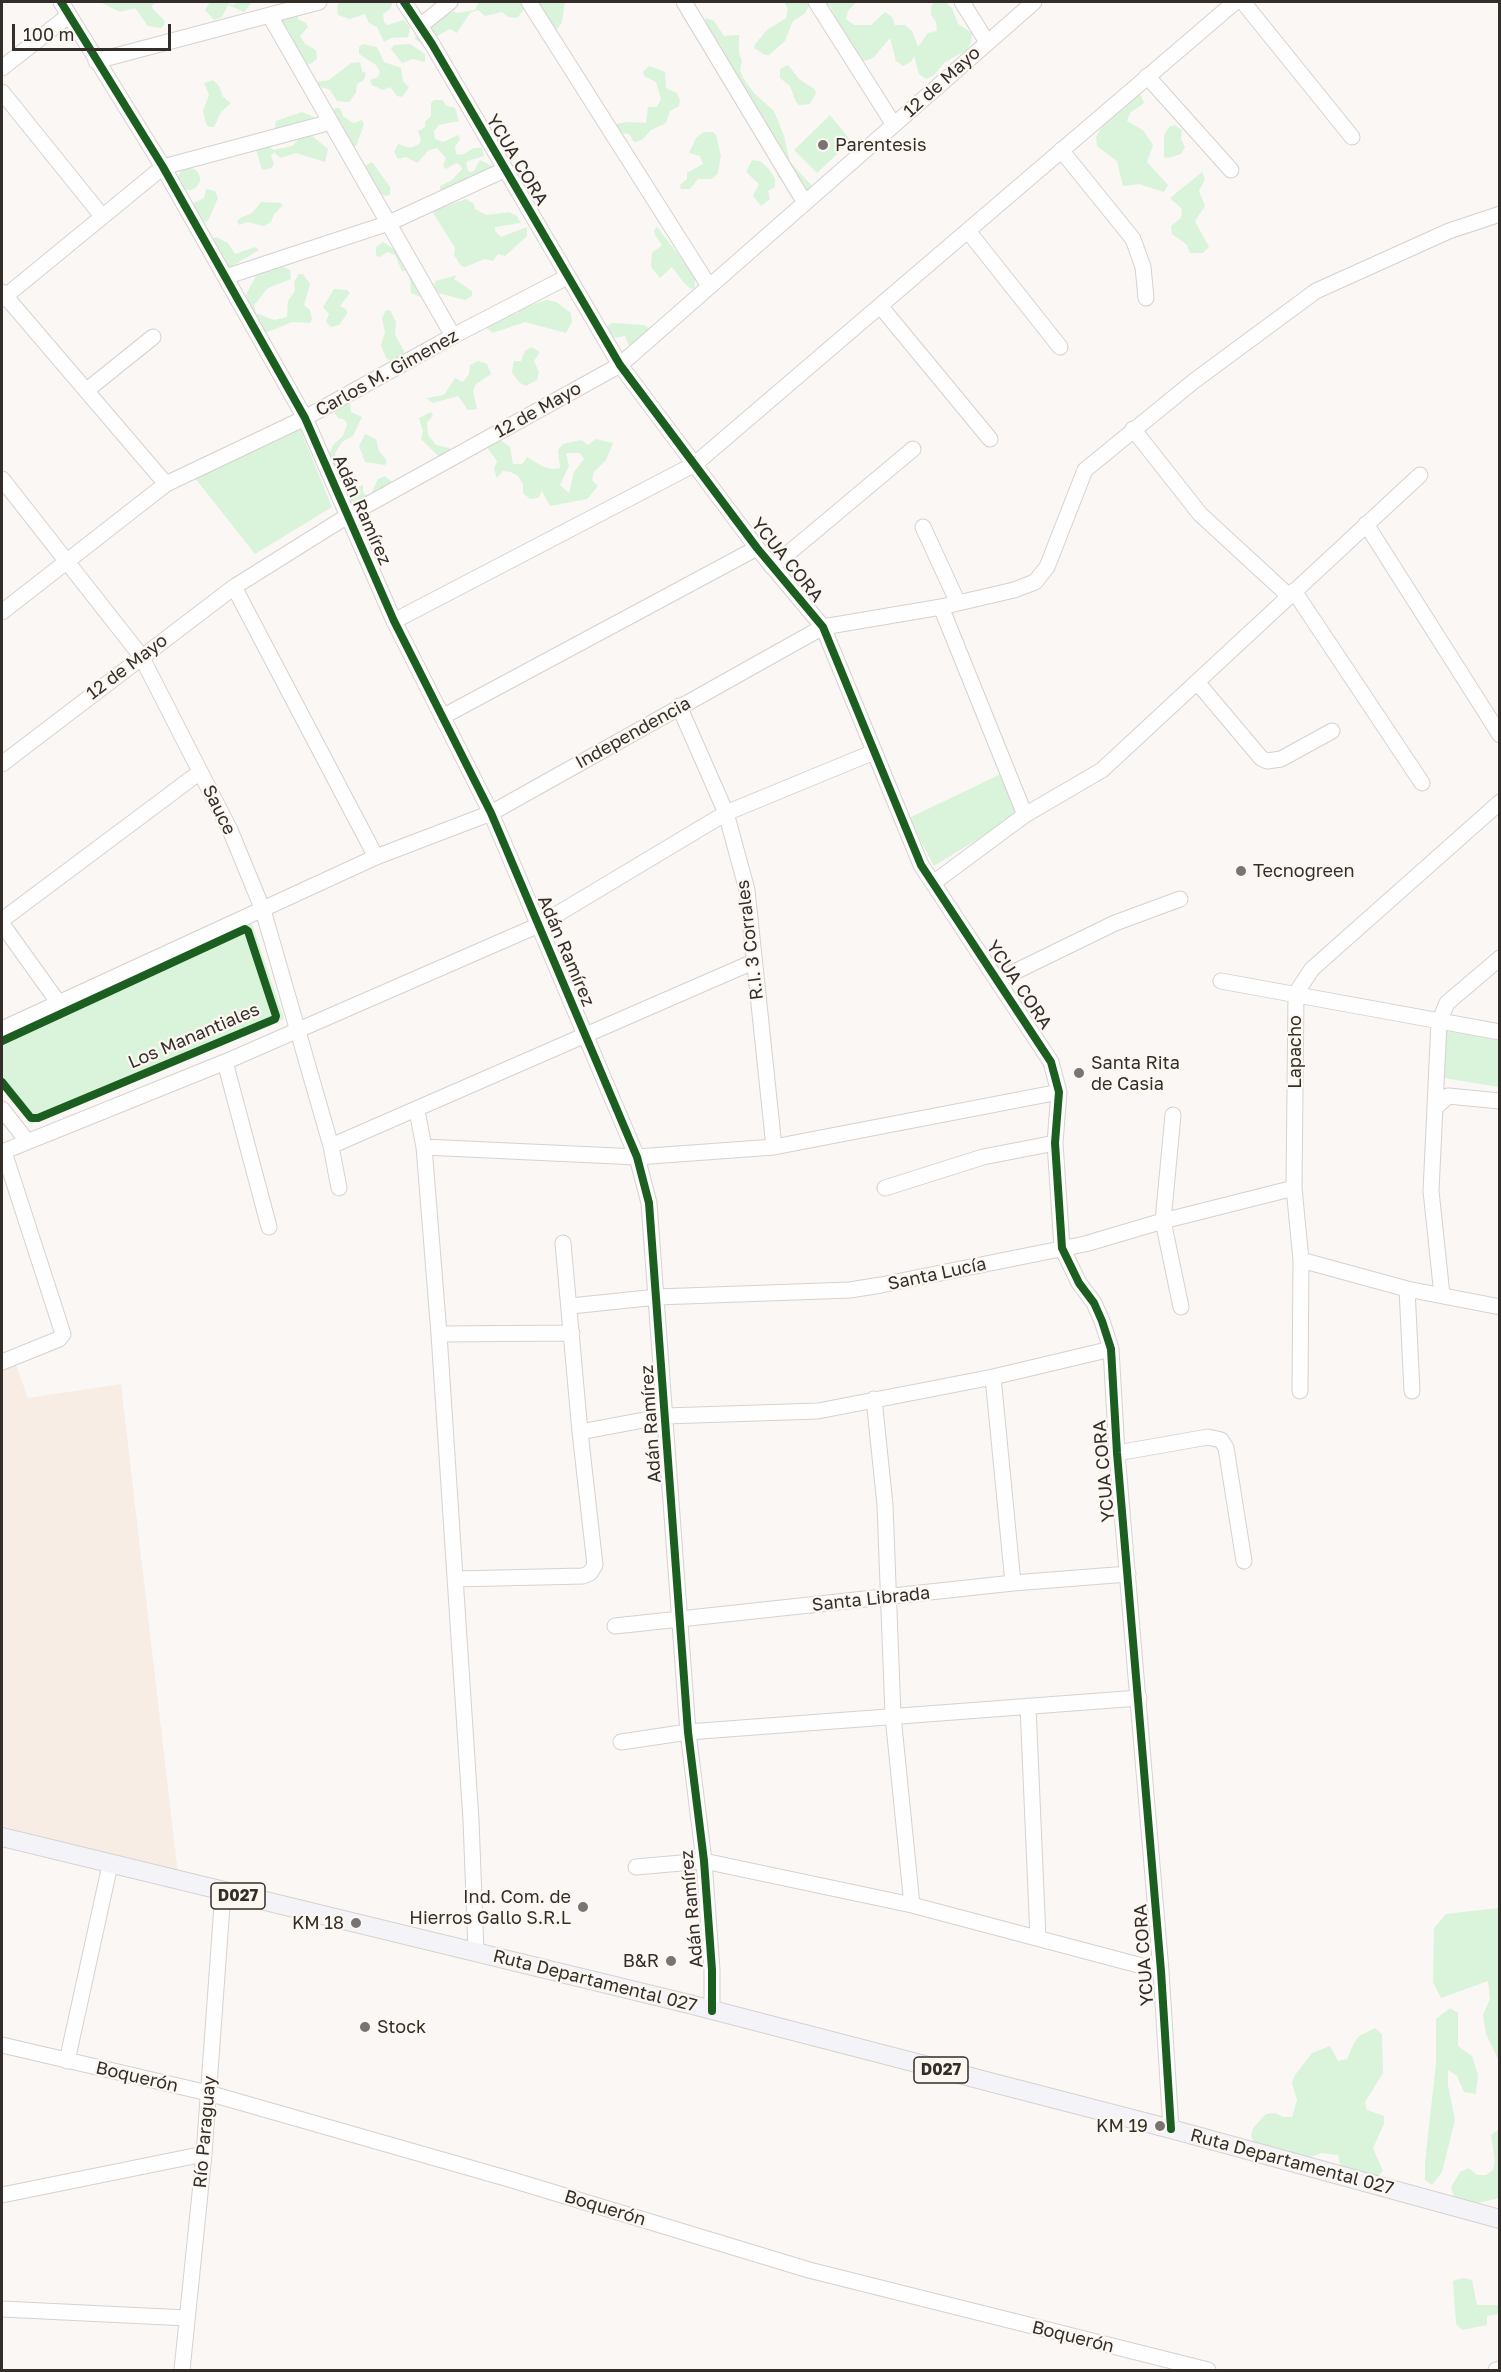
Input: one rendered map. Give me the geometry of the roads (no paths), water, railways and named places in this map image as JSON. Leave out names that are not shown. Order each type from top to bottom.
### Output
[{"type":"main road","name":"Ruta Departamental 027","points":[[2,1837],[110,1865],[476,1951],[712,2011],[1171,2129],[1500,2219]]},
{"type":"street","name":"Adán Ramírez","points":[[61,2],[164,167],[305,418],[394,621],[491,813],[637,1157],[649,1203],[688,1732],[704,1862],[712,1970],[712,2011]]},
{"type":"street","points":[[96,61],[319,2]]},
{"type":"street","name":"YCUA CORA","points":[[404,2],[620,365],[757,548],[823,627],[915,850],[933,883],[1046,1054],[1059,1092],[1055,1143],[1062,1248],[1079,1283],[1094,1303],[1111,1349],[1117,1453],[1161,1971],[1171,2129]]},
{"type":"street","points":[[420,26],[450,2]]},
{"type":"street","points":[[529,2],[710,286]]},
{"type":"street","points":[[684,2],[805,203]]},
{"type":"street","points":[[816,2],[894,125]]},
{"type":"street","points":[[962,2],[987,42]]},
{"type":"street","name":"12 de Mayo","points":[[2,764],[234,587],[349,515],[620,365],[1034,2]]},
{"type":"street","points":[[394,621],[694,464],[881,307],[1235,2]]},
{"type":"street","points":[[1243,2],[1352,137]]},
{"type":"street","points":[[2,68],[69,16]]},
{"type":"street","points":[[270,16],[453,336]]},
{"type":"street","points":[[1148,76],[1231,170]]},
{"type":"street","points":[[2,92],[102,216]]},
{"type":"street","points":[[166,484],[87,390],[3,296],[164,167],[331,122]]},
{"type":"street","points":[[1061,150],[1133,239],[1143,267],[1146,298]]},
{"type":"street","points":[[225,278],[389,223],[504,170]]},
{"type":"street","name":"Independencia","points":[[2,1029],[376,856],[491,813],[823,627],[941,607],[1014,590],[1035,582],[1043,575],[1085,470],[1194,381],[1316,291],[1449,231],[1499,217]]},
{"type":"street","points":[[968,231],[1060,346]]},
{"type":"street","name":"Carlos M. Gimenez","points":[[2,612],[166,484],[305,418],[453,336],[567,277]]},
{"type":"street","points":[[881,307],[990,439]]},
{"type":"street","points":[[87,390],[153,337]]},
{"type":"street","points":[[1134,429],[1200,514],[1291,593],[1422,783]]},
{"type":"street","points":[[772,567],[913,449]]},
{"type":"street","points":[[933,883],[1025,815],[1102,770],[1420,475]]},
{"type":"street","name":"Sauce","points":[[2,479],[141,656],[230,830],[263,910],[332,1146],[339,1188]]},
{"type":"street","points":[[1366,524],[1500,735]]},
{"type":"street","points":[[923,527],[958,603]]},
{"type":"street","points":[[442,717],[757,548]]},
{"type":"street","points":[[234,587],[376,856]]},
{"type":"street","points":[[941,607],[1025,815]]},
{"type":"street","points":[[1197,682],[1261,758],[1267,761],[1281,759],[1332,731]]},
{"type":"street","name":"R.I. 3 Corrales","points":[[680,706],[726,813],[747,890],[774,1147]]},
{"type":"street","points":[[2,1362],[59,1340],[63,1334],[3,1152],[225,1062],[539,925],[726,813],[873,752]]},
{"type":"street","points":[[58,1002],[2,922],[200,772]]},
{"type":"street","name":"Lapacho","points":[[1300,1391],[1301,1260],[1294,1188],[1296,993],[1312,969],[1500,802]]},
{"type":"street","points":[[998,980],[1115,923],[1180,899]]},
{"type":"street","points":[[1442,1295],[1431,1191],[1439,1022],[1447,1003],[1500,958]]},
{"type":"street","points":[[332,1146],[417,1111],[753,962]]},
{"type":"street","points":[[1221,981],[1500,1032]]},
{"type":"street","points":[[225,1062],[269,1227]]},
{"type":"street","points":[[424,1147],[637,1157],[774,1147],[1059,1092]]},
{"type":"street","points":[[1435,1108],[1448,1096],[1500,1101]]},
{"type":"street","points":[[2,1109],[27,1141]]},
{"type":"street","points":[[417,1111],[424,1147],[439,1334],[471,1820],[476,1951]]},
{"type":"street","points":[[1173,1115],[1163,1221],[1181,1307]]},
{"type":"street","points":[[885,1188],[983,1156],[1055,1143]]},
{"type":"street","name":"Santa Lucía","points":[[571,1306],[657,1297],[850,1290],[1085,1244],[1163,1221],[1294,1188]]},
{"type":"street","points":[[455,1579],[583,1576],[590,1573],[595,1565],[563,1243]]},
{"type":"street","points":[[1301,1260],[1407,1288],[1500,1307]]},
{"type":"street","points":[[1407,1288],[1412,1391]]},
{"type":"street","points":[[439,1334],[572,1333]]},
{"type":"street","points":[[580,1432],[665,1416],[818,1411],[993,1377],[1111,1349]]},
{"type":"street","points":[[993,1377],[1013,1583]]},
{"type":"street","points":[[874,1399],[885,1505],[893,1716],[912,1905]]},
{"type":"street","points":[[1117,1453],[1208,1437],[1221,1440],[1226,1448],[1244,1561]]},
{"type":"street","name":"Santa Librada","points":[[615,1626],[679,1617],[889,1598],[1013,1583],[1128,1574]]},
{"type":"street","points":[[621,1742],[688,1732],[1138,1698]]},
{"type":"street","points":[[1028,1706],[1038,1938]]},
{"type":"street","points":[[636,1867],[704,1862],[912,1905],[1161,1971]]},
{"type":"street","points":[[67,2061],[110,1865]]},
{"type":"street","name":"Río Paraguay","points":[[183,2370],[204,2154],[223,1892]]},
{"type":"street","name":"Boquerón","points":[[2,2045],[208,2093],[509,2179],[809,2270],[1208,2370]]},
{"type":"street","points":[[2,2195],[204,2154]]},
{"type":"street","points":[[2,2309],[187,2318]]},
{"type":"place","name":"Parentesis","points":[[823,145]]},
{"type":"place","name":"Tecnogreen","points":[[1241,871]]},
{"type":"place","name":"Santa Rita de Casia","points":[[1079,1073]]},
{"type":"place","name":"Ind. Com. de Hierros Gallo S.R.L","points":[[583,1907]]},
{"type":"place","name":"KM 18","points":[[356,1923]]},
{"type":"place","name":"B&R","points":[[671,1961]]},
{"type":"place","name":"Stock","points":[[365,2027]]},
{"type":"place","name":"KM 19","points":[[1160,2126]]}]
